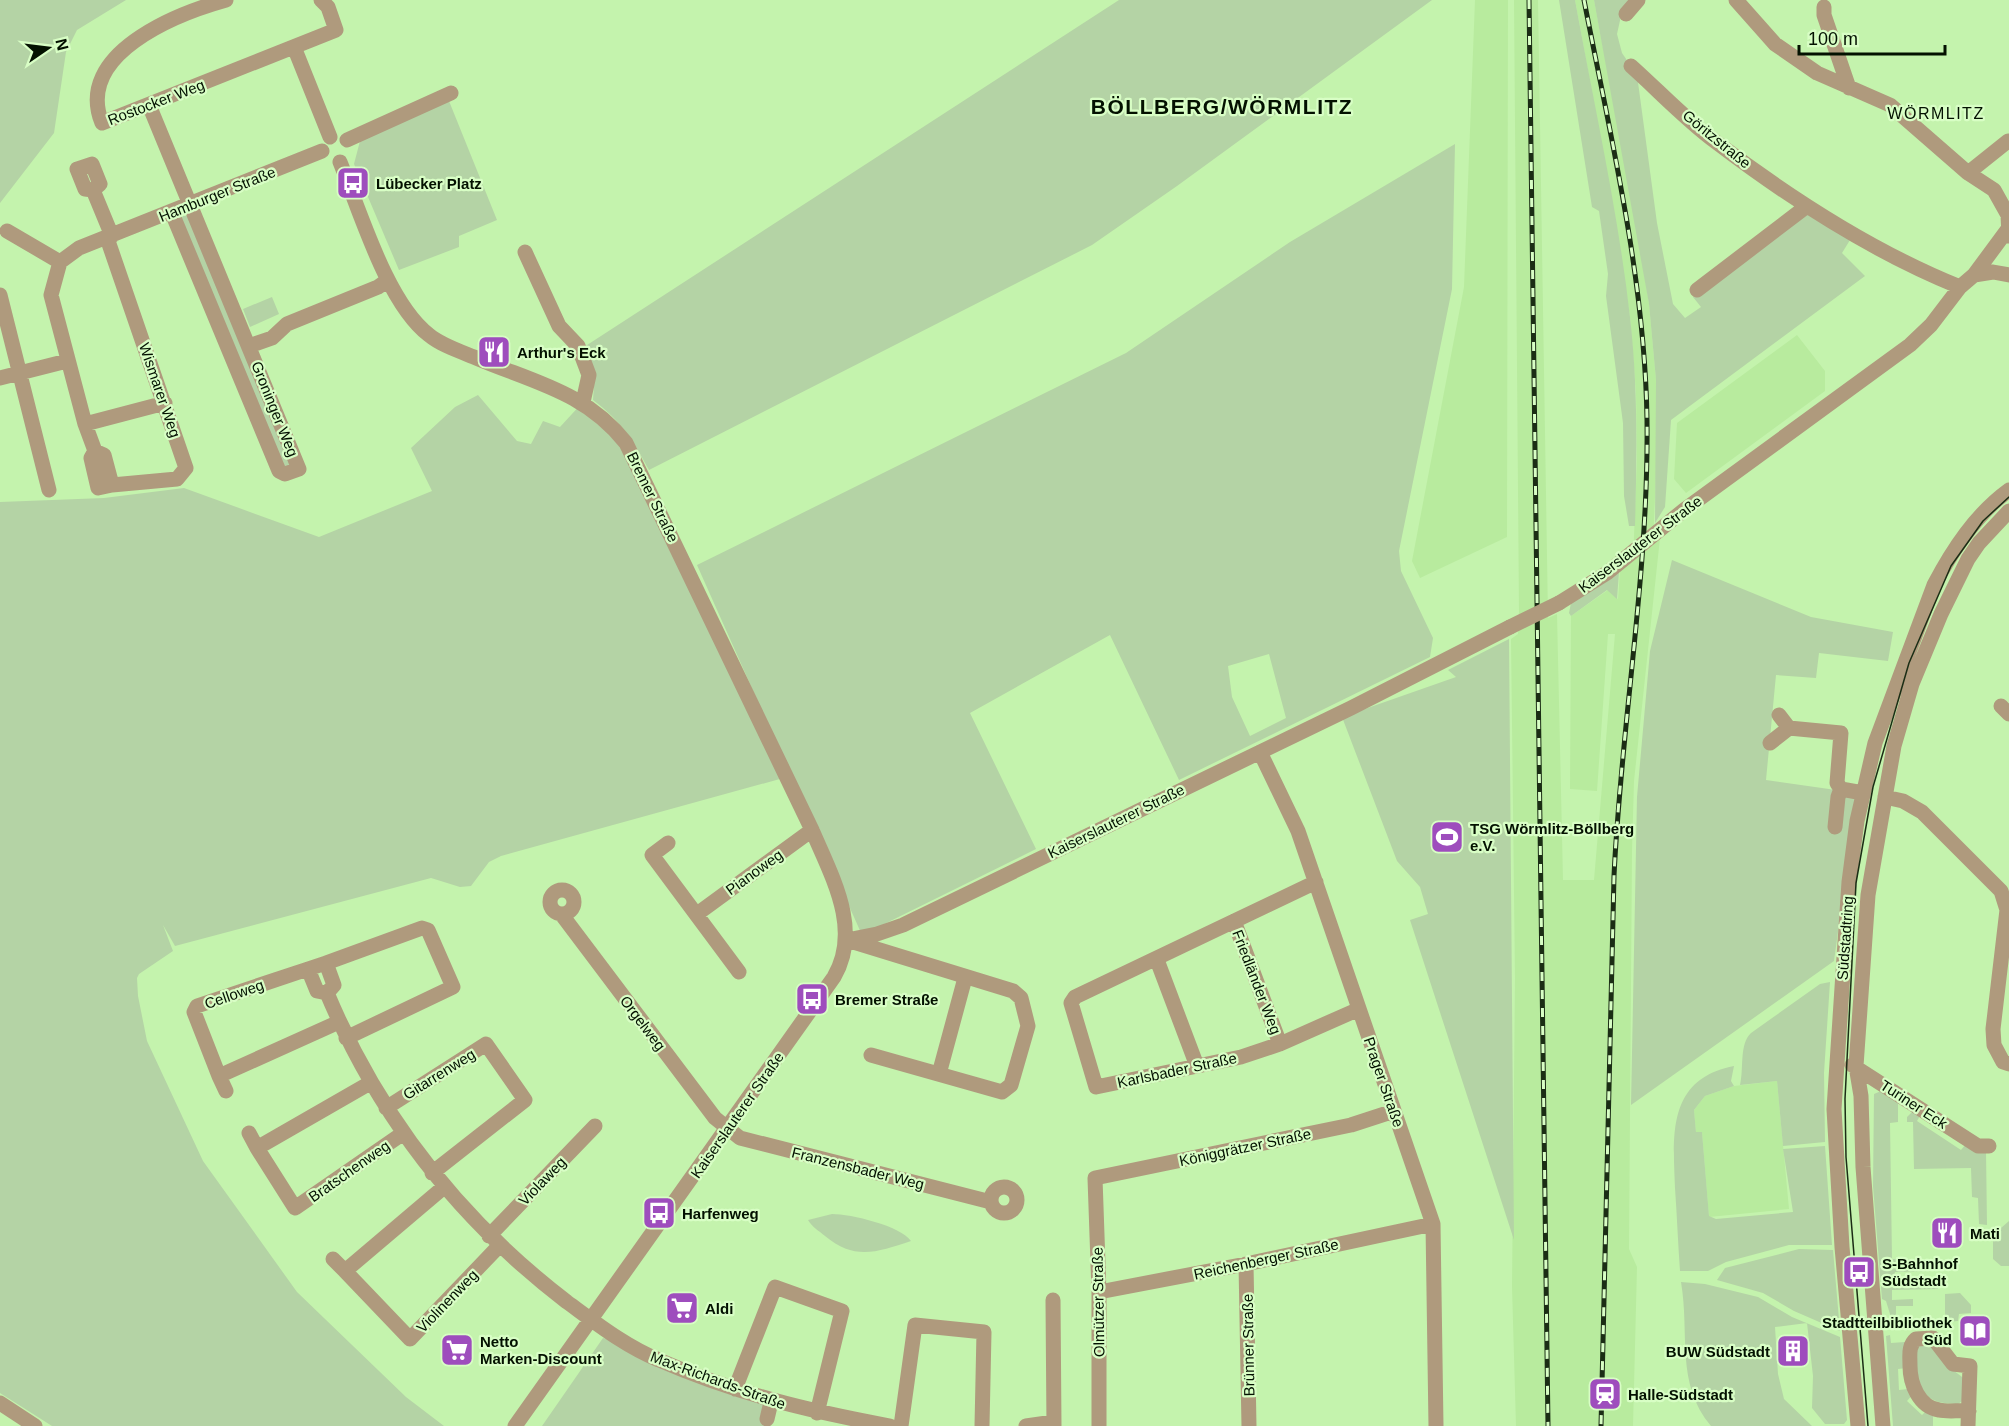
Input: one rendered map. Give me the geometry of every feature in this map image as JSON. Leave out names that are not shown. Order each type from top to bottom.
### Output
[{"type":"street","name":"Rostocker Weg","points":[[226,0],[206,6],[143,34],[123,50],[104,74],[97,96],[98,113],[102,123],[336,30],[328,7],[321,0]]},
{"type":"street","points":[[1626,14],[1638,0]]},
{"type":"street","points":[[1736,0],[1775,44],[1817,73],[1890,105],[1968,173],[1994,190],[2008,223]]},
{"type":"street","points":[[1824,7],[1824,15],[1849,88]]},
{"type":"street","points":[[294,47],[330,137]]},
{"type":"street","name":"Göritzstraße","points":[[1631,66],[1715,141],[1807,206],[1924,272],[1959,287]]},
{"type":"street","points":[[347,140],[451,93]]},
{"type":"street","name":"Groninger Weg","points":[[149,105],[299,469],[285,474],[279,471],[172,213]]},
{"type":"street","points":[[342,136],[347,140],[350,150],[347,157],[340,162],[331,162],[322,151],[324,141],[330,137],[342,136]]},
{"type":"street","points":[[1968,173],[2008,141]]},
{"type":"street","name":"Hamburger Straße","points":[[60,262],[80,249],[191,206],[322,151]]},
{"type":"street","name":"Bremer Straße","points":[[340,162],[388,280],[402,306],[430,336],[583,402],[609,421],[626,443],[812,831],[837,892],[847,940]]},
{"type":"street","points":[[93,190],[109,237]]},
{"type":"street","points":[[1697,290],[1807,206]]},
{"type":"street","name":"Kaiserslauterer Straße","points":[[515,1426],[834,977],[845,955],[847,940],[877,934],[903,925],[1260,752],[1559,603],[1607,573],[1684,510],[1910,345],[1930,325],[1959,287],[1974,275],[2008,223]]},
{"type":"street","points":[[7,231],[60,262],[51,295],[85,424],[165,403]]},
{"type":"street","name":"Wismarer Weg","points":[[85,424],[95,451],[104,455],[112,485],[177,479],[186,468],[109,237]]},
{"type":"street","points":[[525,252],[559,326],[578,346],[589,375],[583,402]]},
{"type":"street","points":[[1974,275],[1993,272],[2009,275]]},
{"type":"street","points":[[249,346],[272,338],[287,324],[378,287],[388,280]]},
{"type":"street","points":[[0,295],[49,490]]},
{"type":"street","points":[[0,378],[68,361]]},
{"type":"street","name":"Südstadtring","points":[[1858,1426],[1834,1109],[1848,882],[1863,793],[1883,719],[1935,585],[1944,565],[1973,524],[2009,490]]},
{"type":"street","name":"Südstadtring","points":[[1883,1426],[1863,1167],[1862,1096],[1856,1066],[1868,895],[1894,746],[1912,684],[1941,614],[1979,543],[2009,511]]},
{"type":"street","points":[[1779,715],[1789,728]]},
{"type":"street","points":[[1770,743],[1789,728],[1841,733],[1836,778],[1841,789],[1835,827]]},
{"type":"street","name":"Prager Straße","points":[[1260,752],[1298,831],[1433,1224],[1436,1426]]},
{"type":"street","points":[[1841,789],[1863,793]]},
{"type":"street","points":[[1885,797],[1903,801],[1922,812],[2001,891],[2007,910],[1992,1029],[1994,1045],[2003,1062],[2009,1064]]},
{"type":"street","name":"Pianoweg","points":[[697,914],[812,831]]},
{"type":"street","points":[[668,843],[652,855],[739,972]]},
{"type":"street","name":"Karlsbader Straße","points":[[1316,882],[1157,960],[1075,997],[1071,1003],[1096,1087],[1241,1057],[1280,1044],[1359,1009]]},
{"type":"street","name":"Orgelweg","points":[[562,915],[715,1118],[727,1128]]},
{"type":"street","name":"Friedländer Weg","points":[[1234,921],[1280,1044]]},
{"type":"street","points":[[327,993],[317,991],[308,969],[422,928],[428,930],[453,987],[346,1038]]},
{"type":"street","points":[[847,940],[1013,991],[1021,998],[1028,1026],[1011,1084],[1002,1092],[870,1055]]},
{"type":"street","points":[[1157,960],[1197,1066]]},
{"type":"street","points":[[326,963],[334,985],[327,993]]},
{"type":"street","name":"Celloweg","points":[[226,1091],[194,1012],[197,1006],[308,969]]},
{"type":"street","points":[[939,1074],[965,978]]},
{"type":"street","points":[[327,993],[346,1038],[370,1083],[402,1134],[432,1173],[494,1241],[591,1319]]},
{"type":"street","points":[[219,1076],[339,1022]]},
{"type":"street","name":"Gitarrenweg","points":[[386,1108],[486,1044],[525,1100],[432,1173]]},
{"type":"street","name":"Turiner Eck","points":[[1838,1062],[1856,1066],[1978,1146],[1989,1146]]},
{"type":"street","points":[[257,1148],[370,1083]]},
{"type":"street","name":"Königgrätzer Straße","points":[[1095,1178],[1351,1125],[1394,1112]]},
{"type":"street","name":"Violaweg","points":[[494,1241],[595,1126]]},
{"type":"street","name":"Franzensbader Weg","points":[[727,1128],[740,1138],[991,1202]]},
{"type":"street","name":"Bratschenweg","points":[[249,1133],[299,1214],[402,1134]]},
{"type":"street","name":"Olmützer Straße","points":[[1095,1178],[1099,1292],[1099,1426]]},
{"type":"street","points":[[345,1271],[444,1187]]},
{"type":"street","name":"Reichenberger Straße","points":[[1099,1292],[1246,1264],[1433,1224]]},
{"type":"street","name":"Violinenweg","points":[[333,1259],[410,1339],[494,1241]]},
{"type":"street","name":"Brünner Straße","points":[[1246,1264],[1249,1426]]},
{"type":"street","points":[[735,1389],[775,1287],[842,1311],[817,1413]]},
{"type":"street","points":[[1026,1426],[1054,1424],[1053,1300]]},
{"type":"street","name":"Max-Richards-Straße","points":[[591,1319],[627,1344],[658,1360],[771,1402],[890,1426]]},
{"type":"street","points":[[901,1426],[915,1325],[984,1332],[982,1426]]},
{"type":"street","points":[[1933,1338],[1939,1342],[1953,1364],[1970,1366],[1968,1418],[1938,1410],[1922,1399],[1913,1389],[1910,1378],[1910,1348],[1916,1339],[1933,1338]]},
{"type":"street","points":[[767,1419],[771,1402]]},
{"type":"street","points":[[0,1403],[35,1426]]},
{"type":"shaded area","points":[[0,0],[126,0],[77,30],[66,52],[54,133],[0,203]]},
{"type":"shaded area","points":[[1119,0],[1432,0],[1177,186],[1092,245],[649,470],[626,432],[593,400],[595,371],[584,347]]},
{"type":"shaded area","points":[[1475,0],[1508,0],[1507,537],[1420,578],[1412,561],[1464,287]]},
{"type":"shaded area","points":[[1514,0],[1538,0],[1548,618],[1557,614],[1563,880],[1594,880],[1615,634],[1608,634],[1597,791],[1570,789],[1571,616],[1608,590],[1618,599],[1620,571],[1633,561],[1637,461],[1636,392],[1630,317],[1615,217],[1575,0],[1594,0],[1636,221],[1649,304],[1656,380],[1657,452],[1653,543],[1660,538],[1634,781],[1632,851],[1629,1249],[1637,1267],[1633,1426],[1516,1426],[1512,1287],[1515,978],[1511,639],[1518,634],[1519,612]]},
{"type":"shaded area","points":[[1559,0],[1575,0],[1625,277],[1633,343],[1636,395],[1635,526],[1629,526],[1624,496],[1623,423],[1606,296],[1608,274],[1599,211],[1592,207]]},
{"type":"shaded area","points":[[1594,0],[1635,0],[1621,16],[1617,34],[1622,53],[1637,75],[1657,223],[1673,304],[1685,318],[1701,307],[1693,297],[1808,213],[1850,240],[1842,253],[1865,276],[1671,420],[1665,507],[1655,523],[1656,380],[1649,304]]},
{"type":"shaded area","points":[[449,101],[497,220],[459,236],[459,247],[399,270],[354,164],[360,141]]},
{"type":"shaded area","points":[[1455,144],[1452,289],[1399,551],[1401,571],[1433,638],[1430,657],[1179,780],[1110,635],[970,713],[1036,849],[862,935],[697,565],[1126,353],[1290,242]],"holes":[[[1269,654],[1286,718],[1250,736],[1232,697],[1228,666]]]},
{"type":"shaded area","points":[[183,216],[188,216],[292,464],[284,468],[179,222]]},
{"type":"shaded area","points":[[272,297],[279,314],[250,327],[243,309]]},
{"type":"shaded area","points":[[1797,335],[1825,371],[1825,391],[1686,493],[1674,479],[1677,423]]},
{"type":"shaded area","points":[[478,395],[517,441],[531,444],[543,421],[560,427],[583,402],[609,421],[787,777],[501,856],[489,862],[471,886],[460,887],[431,878],[175,946],[163,925],[173,951],[139,974],[137,978],[138,996],[147,1041],[203,1161],[297,1292],[406,1397],[444,1426],[52,1426],[0,1393],[0,502],[104,498],[184,488],[319,537],[432,491],[411,448],[455,407]]},
{"type":"shaded area","points":[[1672,560],[1811,617],[1893,632],[1888,661],[1819,653],[1816,678],[1776,675],[1766,780],[1857,793],[1834,961],[1631,1105],[1637,797],[1650,651]]},
{"type":"shaded area","points":[[1619,572],[1617,599],[1607,590],[1571,616],[1569,613],[1571,603]]},
{"type":"shaded area","name":"TSG Wörmlitz-Böllberg e.V.","points":[[1509,639],[1514,1240],[1410,920],[1428,914],[1420,887],[1397,861],[1342,717],[1456,677],[1448,670]]},
{"type":"shaded area","points":[[1830,982],[1824,1073],[1825,1142],[1783,1146],[1777,1081],[1740,1085],[1743,1050],[1751,1033],[1820,984]]},
{"type":"shaded area","points":[[1734,1066],[1731,1081],[1734,1086],[1705,1096],[1694,1110],[1696,1132],[1702,1132],[1709,1216],[1716,1219],[1793,1212],[1783,1149],[1825,1146],[1832,1245],[1789,1245],[1726,1262],[1708,1271],[1680,1271],[1674,1148],[1679,1112],[1685,1096],[1696,1083],[1712,1073]]},
{"type":"shaded area","points":[[1777,1081],[1789,1209],[1709,1217],[1702,1132],[1696,1132],[1694,1110],[1705,1096],[1734,1086]]},
{"type":"shaded area","points":[[1881,1091],[1898,1103],[1898,1122],[1890,1123],[1892,1259],[1919,1259],[1920,1264],[1925,1264],[1925,1271],[1895,1272],[1894,1278],[1938,1277],[1938,1289],[1892,1290],[1892,1300],[1913,1299],[1913,1306],[1896,1306],[1896,1322],[1905,1322],[1904,1328],[1894,1327],[1886,1301],[1882,1299],[1873,1186],[1874,1094]]},
{"type":"shaded area","points":[[1913,1111],[1921,1114],[1917,1121],[1961,1150],[1966,1144],[1986,1151],[1987,1225],[1979,1224],[1978,1198],[1972,1197],[1971,1168],[1914,1169],[1913,1122],[1907,1122],[1907,1117]]},
{"type":"shaded area","points":[[832,1214],[851,1216],[887,1226],[897,1230],[911,1241],[877,1251],[846,1249],[825,1236],[808,1220]]},
{"type":"shaded area","points":[[2009,1221],[2009,1266],[2001,1266],[1993,1259],[1993,1235]]},
{"type":"shaded area","points":[[1799,1249],[1833,1250],[1840,1331],[1794,1311],[1763,1293],[1717,1280],[1725,1268]]},
{"type":"shaded area","points":[[1681,1282],[1705,1284],[1758,1297],[1807,1323],[1775,1327],[1778,1374],[1784,1399],[1812,1426],[1711,1426],[1692,1393],[1688,1376]]},
{"type":"shaded area","points":[[1960,1293],[1971,1305],[1971,1313],[1959,1314],[1958,1321],[1945,1322],[1945,1294]]},
{"type":"shaded area","points":[[1807,1323],[1840,1337],[1847,1420],[1844,1424],[1825,1424],[1812,1408],[1813,1376]]},
{"type":"shaded area","points":[[1890,1335],[1891,1343],[1905,1342],[1907,1368],[1898,1369],[1899,1390],[1908,1389],[1913,1394],[1907,1401],[1922,1415],[1928,1409],[1933,1415],[1933,1426],[1893,1426],[1886,1336]]},
{"type":"shaded area","points":[[603,1338],[627,1344],[771,1402],[766,1426],[542,1426]]},
{"type":"shaded area","points":[[1924,1341],[1935,1342],[1945,1364],[1966,1380],[1965,1399],[1958,1404],[1934,1400],[1922,1390],[1918,1382],[1916,1349]]},
{"type":"tram line","points":[[1868,1426],[1846,1157],[1845,1099],[1856,883],[1873,787],[1909,663],[1951,566],[1983,521],[2009,497]]},
{"type":"railway","points":[[1529,0],[1548,1426]]},
{"type":"railway","points":[[1584,0],[1625,209],[1633,262],[1645,367],[1647,420],[1644,534],[1622,762],[1614,876],[1601,1426]]},
{"type":"place","name":"Lübecker Platz","points":[[353,183]]},
{"type":"place","name":"Arthur's Eck","points":[[494,352]]},
{"type":"place","name":"TSG Wörmlitz-Böllberg e.V.","points":[[1447,837]]},
{"type":"place","name":"Bremer Straße","points":[[812,999]]},
{"type":"place","name":"Harfenweg","points":[[659,1213]]},
{"type":"place","name":"Mati","points":[[1947,1233]]},
{"type":"place","name":"S-Bahnhof Südstadt","points":[[1859,1272]]},
{"type":"place","name":"Aldi","points":[[682,1308]]},
{"type":"place","name":"Stadtteilbibliothek Süd","points":[[1975,1331]]},
{"type":"place","name":"Netto Marken-Discount","points":[[457,1350]]},
{"type":"place","name":"BUW Südstadt","points":[[1793,1351]]},
{"type":"place","name":"Halle-Südstadt","points":[[1605,1394]]},
{"type":"district","name":"BÖLLBERG/WÖRMLITZ","points":[[1222,106]]},
{"type":"district","name":"WÖRMLITZ","points":[[1936,113]]}]
